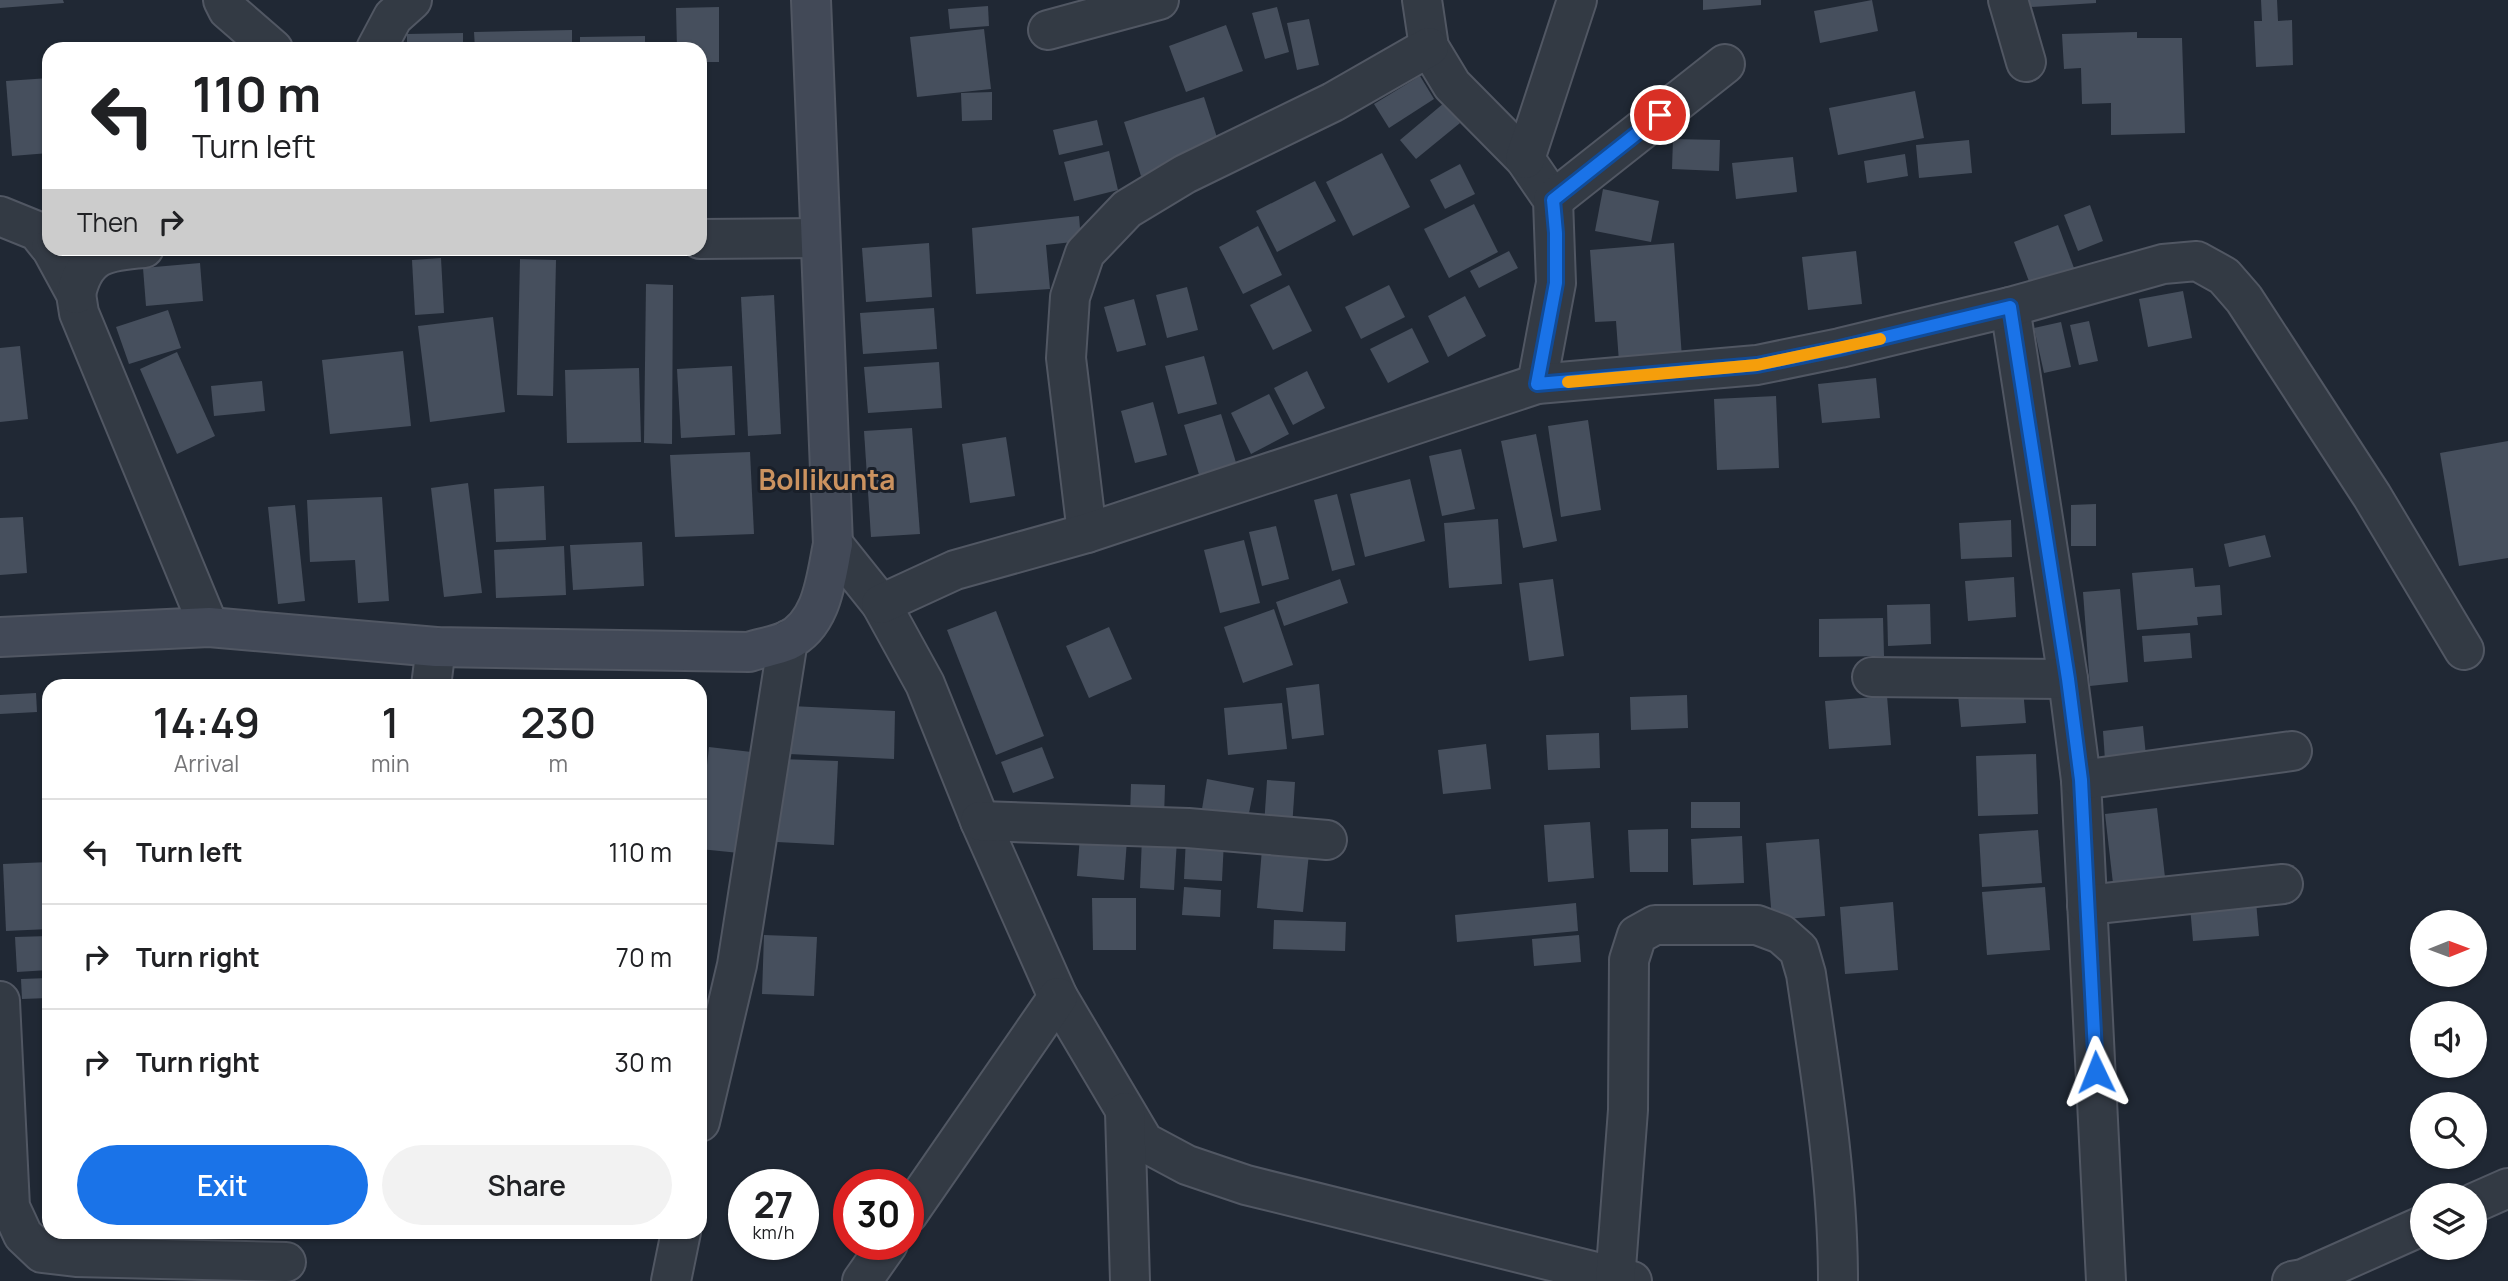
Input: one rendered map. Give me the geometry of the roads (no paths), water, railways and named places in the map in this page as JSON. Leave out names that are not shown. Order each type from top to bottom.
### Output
[{"type":"street","points":[[223,0],[228,10],[265,42]]},
{"type":"street","points":[[380,42],[393,17],[412,0]]},
{"type":"street","points":[[0,638],[209,627],[436,647],[749,652],[788,640],[813,620],[826,582],[833,544],[811,0]]},
{"type":"street","points":[[1048,30],[1159,0]]},
{"type":"street","points":[[1422,0],[1429,47],[1452,85],[1525,159],[1553,200],[1556,283],[1537,384]]},
{"type":"street","points":[[1525,159],[1577,0]]},
{"type":"street","points":[[2008,0],[2026,62]]},
{"type":"street","points":[[1087,533],[1066,358],[1070,297],[1085,253],[1127,209],[1185,174],[1333,102],[1429,47]]},
{"type":"street","points":[[1553,200],[1725,64]]},
{"type":"street","points":[[0,216],[37,231],[42,237]]},
{"type":"street","points":[[707,239],[820,238]]},
{"type":"street","points":[[55,256],[76,294],[79,313],[209,627]]},
{"type":"street","points":[[76,294],[80,274],[101,256]]},
{"type":"street","points":[[881,604],[955,570],[1087,533],[1537,384],[1757,365],[2010,307],[2164,264],[2197,261],[2224,276],[2244,299],[2372,496],[2463,650]]},
{"type":"street","points":[[2010,307],[2068,679],[2081,780],[2106,1281]]},
{"type":"street","points":[[833,544],[881,604],[925,684],[980,821],[1058,997],[1144,1142],[1187,1165],[1246,1185],[1621,1280],[1628,1110],[1629,960],[1637,936],[1655,925],[1756,925],[1781,934],[1799,950],[1806,974],[1829,1133],[1838,1281]]},
{"type":"street","points":[[707,1092],[737,965],[788,640]]},
{"type":"street","points":[[432,679],[436,647]]},
{"type":"street","points":[[1872,677],[2068,679]]},
{"type":"street","points":[[2081,780],[2292,751]]},
{"type":"street","points":[[980,821],[1188,828],[1327,840]]},
{"type":"street","points":[[2087,905],[2283,884]]},
{"type":"street","points":[[924,1191],[1058,997]]},
{"type":"street","points":[[0,1002],[2,1102],[10,1207],[23,1235],[42,1253],[76,1257],[286,1258]]},
{"type":"street","points":[[1125,1110],[1130,1281]]},
{"type":"street","points":[[2487,1197],[2508,1188]]},
{"type":"street","points":[[2292,1281],[2303,1279],[2410,1231]]},
{"type":"street","points":[[671,1281],[680,1239]]},
{"type":"street","points":[[862,1281],[877,1260]]},
{"type":"district","name":"Bollikunta","points":[[827,479]]}]
